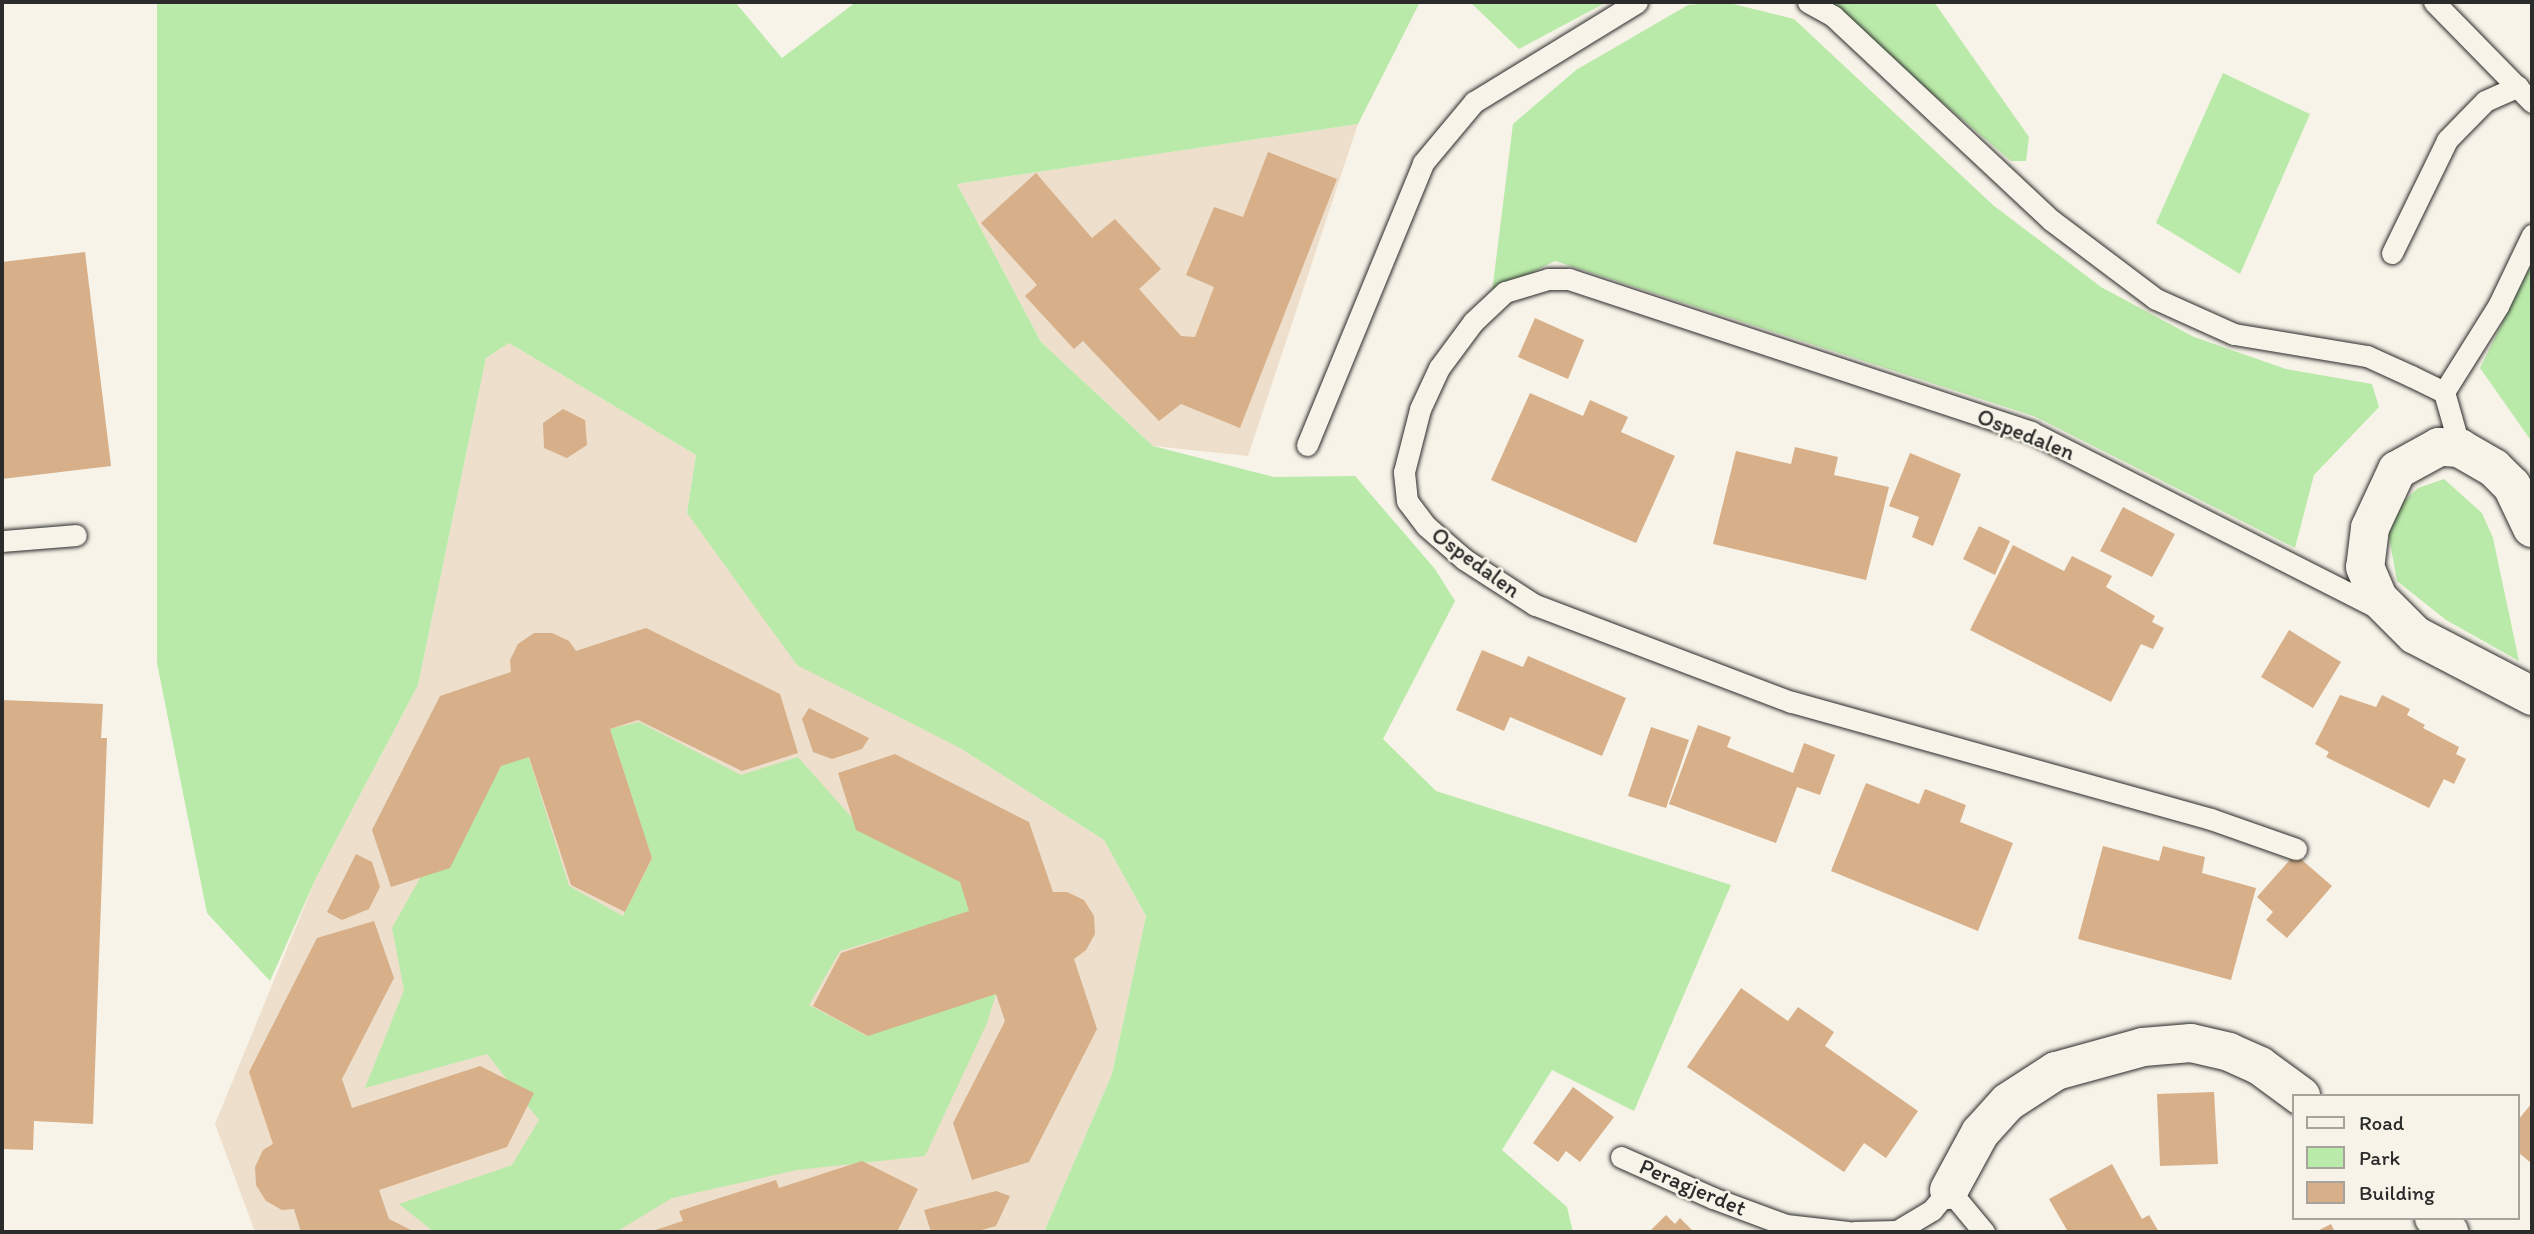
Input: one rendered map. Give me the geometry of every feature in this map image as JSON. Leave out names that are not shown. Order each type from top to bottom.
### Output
[{"type":"street","points":[[2460,448],[2494,468],[2512,486],[2532,528]]},
{"type":"street","name":"Ospedalen","points":[[2460,448],[2429,451],[2397,470],[2370,528],[2365,567],[2378,598],[2415,635],[2532,696]]},
{"type":"street","points":[[1950,1191],[1980,1133],[2008,1102],[2056,1071],[2130,1051],[2190,1043],[2229,1052],[2260,1066],[2298,1094]]},
{"type":"street","points":[[2436,1220],[2449,1232]]},
{"type":"lane","points":[[1307,445],[1423,163],[1474,102],[1637,2]]},
{"type":"lane","points":[[1808,2],[1833,16],[2051,220],[2157,299],[2234,334],[2367,356],[2444,393]]},
{"type":"lane","points":[[2434,2],[2525,94]]},
{"type":"lane","points":[[2392,253],[2447,140],[2485,101],[2525,94]]},
{"type":"lane","points":[[2460,448],[2444,393],[2498,306],[2532,235]]},
{"type":"lane","name":"Ospedalen","points":[[2296,849],[2211,819],[1791,702],[1535,605],[1464,559],[1426,526],[1407,501],[1404,472],[1420,409],[1446,359],[1473,322],[1505,292],[1548,279],[1569,279],[2031,432],[2394,616]]},
{"type":"lane","points":[[2,541],[76,535]]},
{"type":"lane","name":"Peragjerdet","points":[[1621,1157],[1713,1198],[1786,1225],[1848,1232]]},
{"type":"lane","points":[[1854,1232],[1897,1231],[1932,1210],[1950,1191],[1984,1232]]},
{"type":"shaded area","points":[[1358,124],[1248,456],[1153,446],[1041,342],[957,184]]},
{"type":"shaded area","points":[[509,343],[696,455],[687,513],[960,748],[1104,840],[1146,916],[1112,1074],[1044,1232],[255,1232],[215,1124],[316,878],[418,685],[486,358]]},
{"type":"green space","points":[[157,2],[735,2],[782,58],[856,2],[1420,2],[1358,124],[957,184],[1041,342],[1153,446],[1274,477],[1355,476],[1435,569],[1455,601],[1383,739],[1436,791],[1731,885],[1634,1111],[1552,1070],[1502,1150],[1567,1207],[1573,1232],[1044,1232],[1112,1074],[1146,916],[1104,840],[960,748],[797,665],[687,513],[696,455],[509,343],[486,358],[418,685],[316,878],[270,981],[207,913],[157,663]]},
{"type":"green space","points":[[1470,2],[1607,2],[1519,49]]},
{"type":"green space","points":[[1725,2],[1794,19],[1993,205],[2101,287],[2194,337],[2286,369],[2372,384],[2379,407],[2314,475],[2295,548],[2036,417],[1555,261],[1492,292],[1513,124],[1576,70],[1688,5]]},
{"type":"green space","points":[[1825,2],[1934,2],[2029,137],[2026,161],[2011,161]]},
{"type":"green space","points":[[2223,73],[2310,114],[2240,274],[2156,223]]},
{"type":"green space","points":[[2532,263],[2532,442],[2480,368]]},
{"type":"green space","points":[[2444,479],[2482,513],[2493,538],[2519,661],[2446,620],[2397,581],[2388,531],[2403,502],[2418,488]]},
{"type":"green space","points":[[639,722],[741,775],[798,757],[863,830],[964,881],[971,912],[840,951],[809,1005],[865,1035],[996,994],[987,1023],[925,1156],[797,1170],[672,1198],[616,1232],[434,1232],[399,1204],[512,1165],[539,1120],[487,1054],[365,1088],[404,990],[392,928],[424,871],[498,762],[528,755],[569,886],[623,916],[652,859],[610,729]]},
{"type":"building","points":[[1268,152],[1337,179],[1240,428],[1181,404],[1159,421],[1083,341],[1074,349],[1025,296],[1037,285],[981,223],[1036,173],[1092,238],[1115,219],[1161,269],[1139,289],[1181,336],[1195,337],[1214,287],[1186,275],[1214,207],[1243,217]]},
{"type":"building","points":[[85,252],[111,466],[2,479],[2,262]]},
{"type":"building","points":[[1535,318],[1584,340],[1568,379],[1518,357]]},
{"type":"building","points":[[1530,393],[1583,416],[1590,400],[1628,417],[1621,432],[1675,456],[1636,543],[1491,480]]},
{"type":"building","points":[[563,409],[585,420],[587,445],[567,458],[544,448],[543,423]]},
{"type":"building","points":[[1795,447],[1838,457],[1834,475],[1889,487],[1866,580],[1713,544],[1736,451],[1791,464]]},
{"type":"building","points":[[1910,453],[1961,474],[1933,546],[1912,537],[1919,517],[1889,506]]},
{"type":"building","points":[[2123,507],[2175,534],[2152,577],[2100,551]]},
{"type":"building","points":[[1979,526],[2010,541],[1995,575],[1963,559]]},
{"type":"building","points":[[2013,545],[2064,571],[2072,556],[2112,576],[2106,587],[2155,616],[2152,622],[2164,628],[2153,649],[2141,644],[2111,702],[1970,630]]},
{"type":"building","points":[[646,628],[780,694],[798,753],[742,771],[638,720],[610,729],[652,858],[625,912],[571,885],[529,757],[501,766],[450,868],[391,887],[372,830],[440,696],[511,672],[510,660],[518,644],[534,633],[552,633],[569,641],[576,651]]},
{"type":"building","points":[[2289,630],[2341,662],[2313,708],[2261,677]]},
{"type":"building","points":[[1482,650],[1523,667],[1528,656],[1626,698],[1602,756],[1510,717],[1504,731],[1456,710]]},
{"type":"building","points":[[2340,695],[2376,707],[2382,695],[2410,709],[2407,715],[2425,725],[2423,728],[2459,747],[2456,754],[2466,759],[2454,784],[2444,779],[2429,808],[2326,757],[2329,752],[2315,744]]},
{"type":"building","points":[[2,700],[103,704],[101,738],[107,738],[93,1124],[34,1121],[33,1150],[2,1149]]},
{"type":"building","points":[[809,708],[869,738],[862,749],[832,759],[813,752],[802,719]]},
{"type":"building","points":[[1698,725],[1731,737],[1727,747],[1793,773],[1804,743],[1835,755],[1820,795],[1797,787],[1776,843],[1669,804]]},
{"type":"building","points":[[1651,727],[1689,740],[1666,808],[1628,796]]},
{"type":"building","points":[[895,754],[1029,822],[1053,892],[1067,892],[1084,900],[1094,916],[1095,934],[1086,950],[1074,959],[1097,1029],[1029,1162],[972,1180],[953,1123],[1005,1021],[996,994],[868,1036],[813,1006],[841,953],[969,911],[960,882],[856,830],[838,773]]},
{"type":"building","points":[[1866,783],[1919,804],[1925,789],[1966,805],[1960,822],[2013,843],[1978,931],[1831,871]]},
{"type":"building","points":[[2103,846],[2159,861],[2163,846],[2205,857],[2202,873],[2256,888],[2231,980],[2078,939]]},
{"type":"building","points":[[356,854],[372,862],[380,887],[369,909],[342,920],[327,912]]},
{"type":"building","points":[[2295,854],[2332,886],[2287,938],[2266,920],[2273,912],[2257,897]]},
{"type":"building","points":[[374,921],[394,978],[342,1079],[352,1108],[480,1066],[534,1093],[507,1147],[379,1190],[389,1219],[415,1232],[301,1232],[294,1209],[282,1210],[266,1201],[256,1185],[255,1167],[263,1150],[273,1144],[249,1072],[317,938]]},
{"type":"building","points":[[1741,988],[1788,1021],[1798,1007],[1834,1032],[1825,1046],[1918,1111],[1886,1158],[1864,1143],[1844,1172],[1687,1067]]},
{"type":"building","points":[[1573,1087],[1614,1117],[1580,1162],[1566,1151],[1558,1162],[1533,1143]]},
{"type":"building","points":[[2214,1092],[2218,1164],[2160,1166],[2157,1094]]},
{"type":"building","points":[[2532,1103],[2532,1164],[2520,1154],[2520,1118]]},
{"type":"building","points":[[862,1161],[918,1189],[897,1232],[649,1232],[683,1221],[679,1211],[776,1180],[779,1188]]},
{"type":"building","points":[[2112,1164],[2142,1219],[2149,1215],[2159,1232],[2068,1232],[2049,1199]]},
{"type":"building","points":[[996,1191],[1010,1196],[996,1226],[974,1232],[931,1232],[924,1210]]},
{"type":"building","points":[[1666,1215],[1675,1224],[1680,1218],[1694,1232],[1649,1232]]},
{"type":"building","points":[[2331,1224],[2335,1232],[2315,1232]]}]
